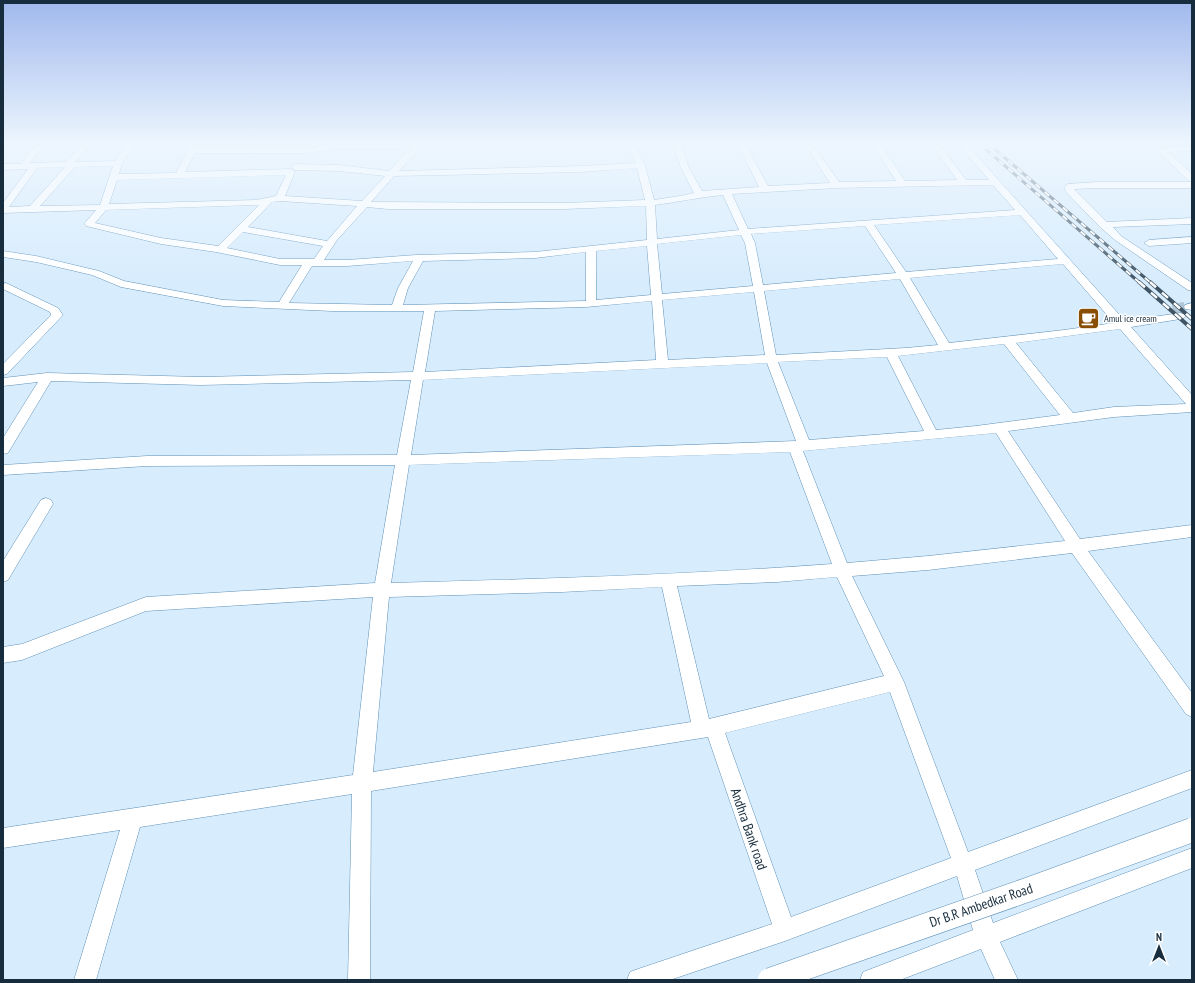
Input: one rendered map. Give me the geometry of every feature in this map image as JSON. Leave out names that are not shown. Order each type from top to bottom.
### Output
[{"type":"street","points":[[3,209],[16,191]]},
{"type":"street","points":[[32,210],[48,191]]},
{"type":"street","points":[[108,191],[103,208],[89,224],[161,241],[220,250],[280,262],[347,263],[420,258],[535,254],[746,232],[1024,212]]},
{"type":"street","points":[[280,198],[283,191]]},
{"type":"street","points":[[282,306],[313,262],[377,191]]},
{"type":"street","points":[[647,191],[650,203],[662,363]]},
{"type":"street","points":[[3,209],[32,210],[256,203],[280,198],[388,206],[509,207],[650,203],[699,194],[741,191]]},
{"type":"street","points":[[1005,191],[1192,403]]},
{"type":"street","points":[[1070,191],[1123,242],[1192,288]]},
{"type":"street","points":[[726,192],[750,243],[771,358],[842,570],[895,682],[963,864],[986,936],[1007,980]]},
{"type":"street","points":[[220,250],[269,200]]},
{"type":"street","points":[[1104,225],[1192,221]]},
{"type":"street","points":[[868,223],[902,274],[945,347]]},
{"type":"street","points":[[241,229],[330,244]]},
{"type":"street","points":[[1149,243],[1192,240]]},
{"type":"street","points":[[591,248],[591,303]]},
{"type":"street","points":[[3,254],[36,259],[96,273],[121,284],[223,303],[282,306],[396,308],[591,303],[902,274],[1067,261]]},
{"type":"street","points":[[396,308],[403,288],[420,258]]},
{"type":"street","points":[[3,372],[56,314],[54,310],[6,286]]},
{"type":"street","points":[[359,980],[362,783],[382,590],[402,460],[419,376],[430,308]]},
{"type":"street","points":[[3,382],[47,377],[201,381],[419,376],[890,352],[1007,340],[1123,325],[1148,321],[1177,313]]},
{"type":"street","points":[[1007,340],[1070,418]]},
{"type":"street","points":[[890,352],[932,434]]},
{"type":"street","points":[[3,449],[47,377]]},
{"type":"street","points":[[3,470],[147,461],[402,460],[550,456],[800,446],[999,428],[1114,412],[1192,408]]},
{"type":"street","points":[[999,428],[1076,546],[1192,708]]},
{"type":"street","points":[[3,575],[46,504]]},
{"type":"street","points":[[3,655],[22,652],[146,604],[382,590],[562,586],[777,575],[928,563],[1192,531]]},
{"type":"street","name":"Andhra Bank road","points":[[668,580],[708,728],[785,930]]},
{"type":"street","points":[[3,838],[708,728],[895,682]]},
{"type":"street","points":[[638,980],[785,930],[1192,779]]},
{"type":"street","points":[[84,980],[132,818]]},
{"type":"street","name":"Dr B.R Ambedkar Road","points":[[770,980],[963,911],[1027,890],[1192,830]]},
{"type":"street","points":[[871,980],[1192,858]]},
{"type":"tunnel","points":[[1173,310],[1189,307]]},
{"type":"railway","points":[[1034,191],[1140,283]]},
{"type":"railway","points":[[1044,191],[1151,283]]},
{"type":"railway","points":[[1139,282],[1192,329]]},
{"type":"railway","points":[[1150,282],[1192,319]]},
{"type":"place","name":"Amul ice cream","points":[[1089,318]]}]
